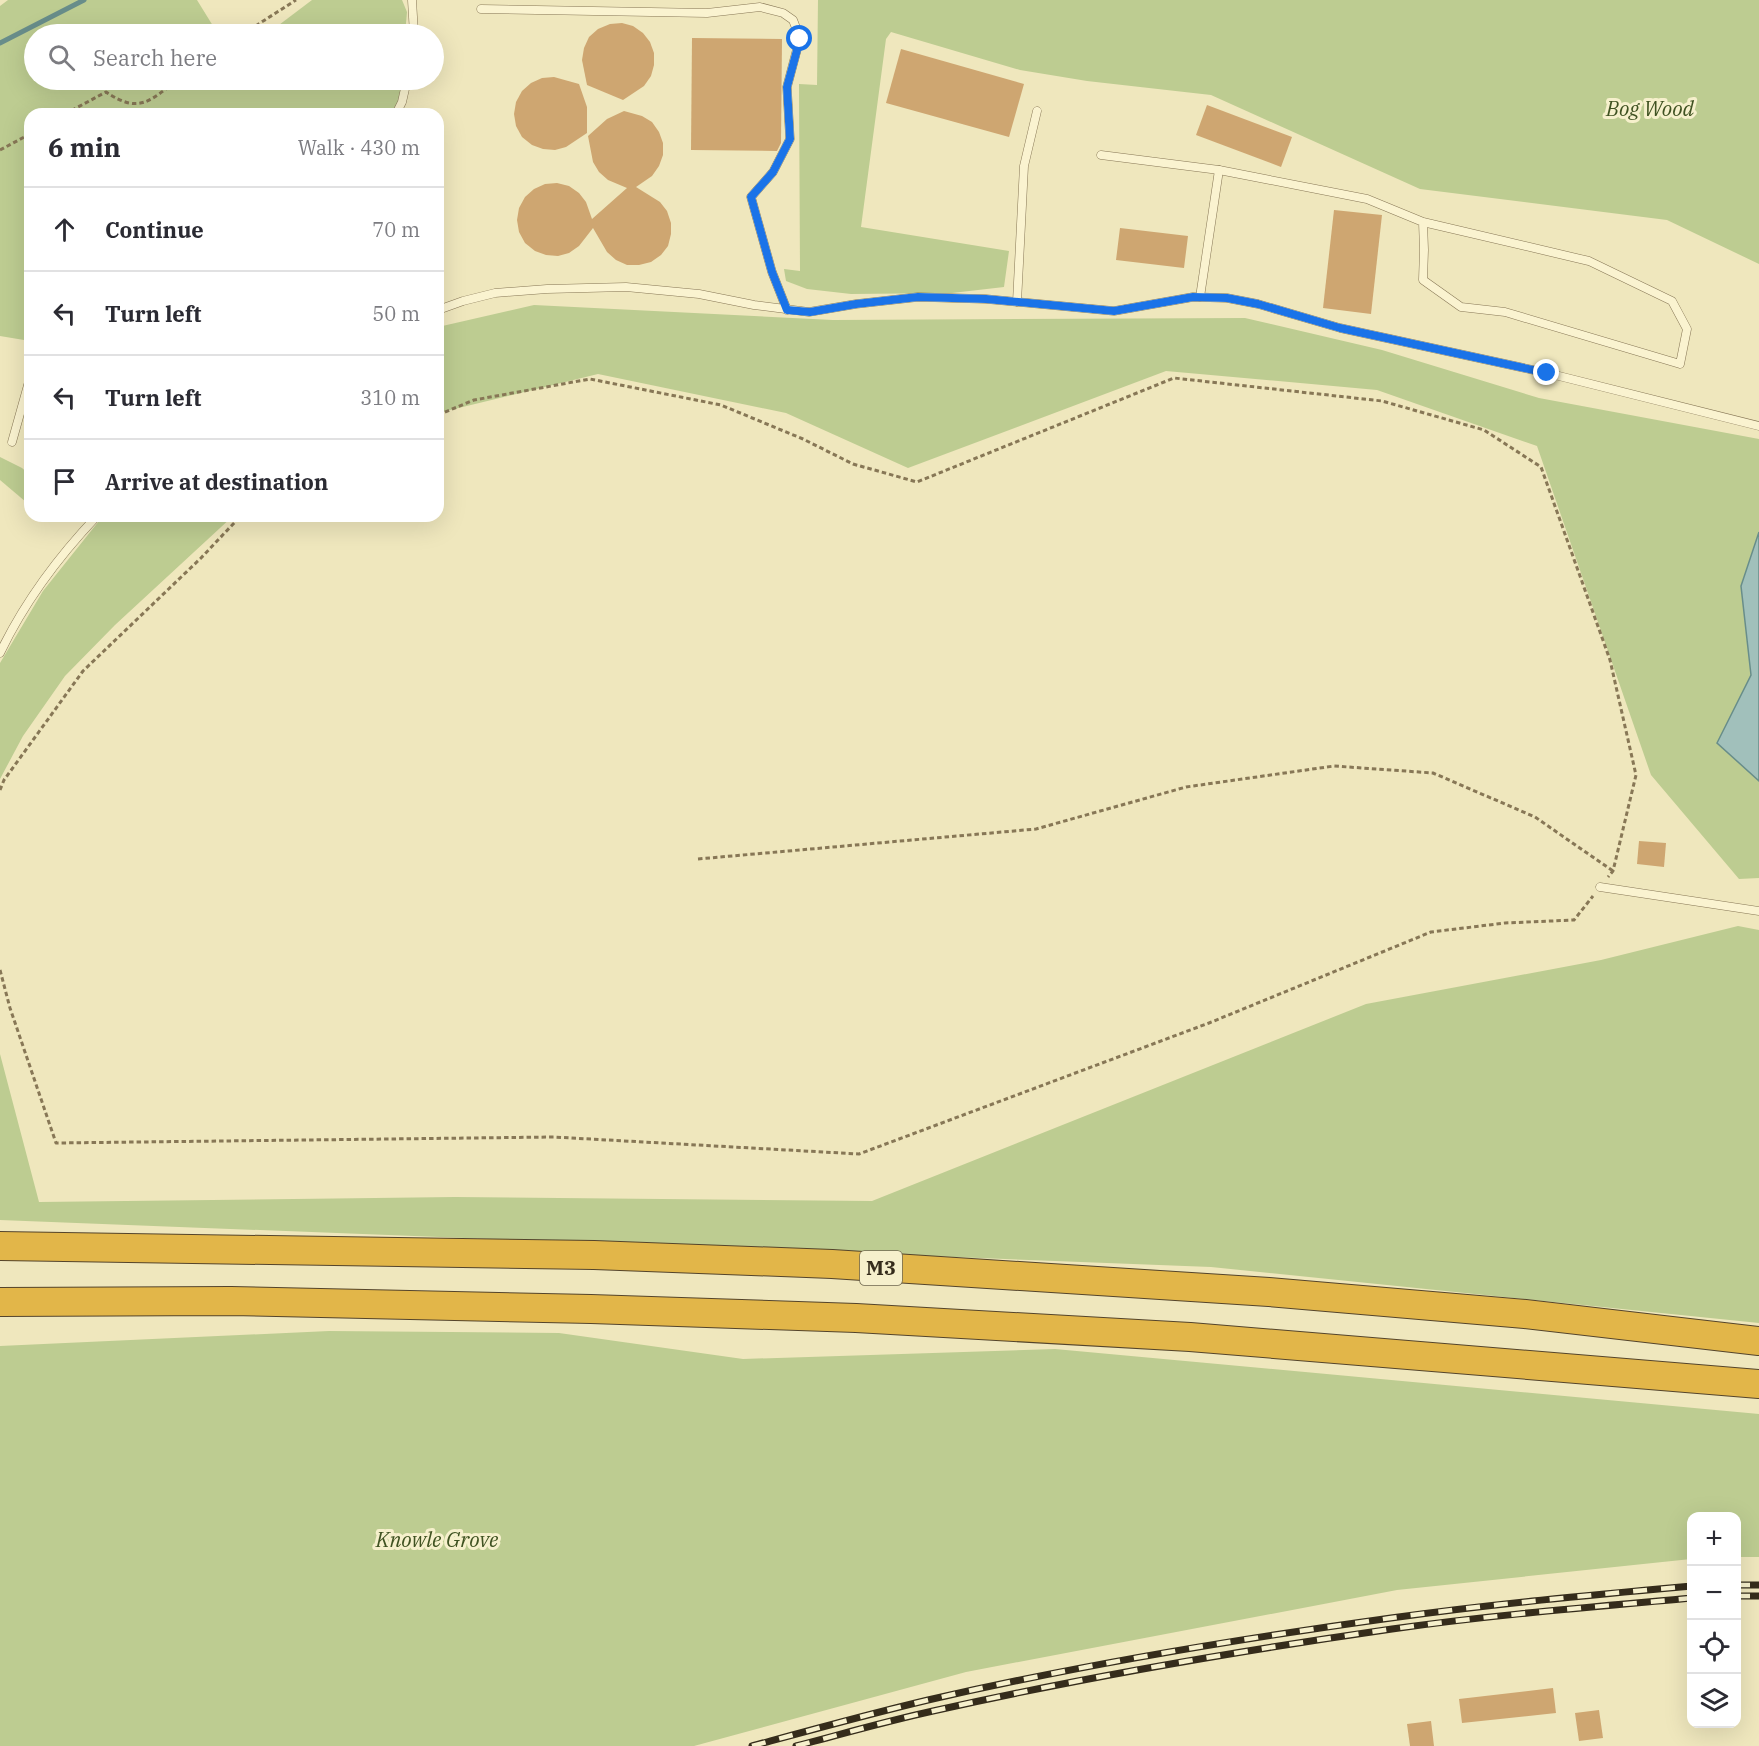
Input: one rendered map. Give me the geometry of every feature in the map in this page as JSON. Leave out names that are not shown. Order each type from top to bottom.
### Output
[{"type":"highway","name":"M3","points":[[0,1246],[583,1255],[832,1264],[1269,1292],[1525,1314],[1759,1341]]},
{"type":"highway","points":[[0,1302],[231,1301],[856,1318],[1190,1337],[1759,1384]]},
{"type":"lane","points":[[412,0],[413,24]]},
{"type":"lane","points":[[480,9],[707,13],[760,7],[783,13],[793,20],[800,39],[787,87],[790,139],[773,172],[751,197],[772,272],[787,310]]},
{"type":"lane","points":[[399,108],[405,90]]},
{"type":"lane","points":[[1017,302],[1024,166],[1037,111]]},
{"type":"lane","points":[[1101,155],[1219,170],[1367,199],[1423,222],[1589,261],[1672,301],[1687,329],[1680,364],[1505,312],[1461,307],[1423,280],[1423,222]]},
{"type":"lane","points":[[1200,297],[1219,170]]},
{"type":"lane","points":[[444,308],[495,293],[626,287],[699,294],[754,305],[810,312],[918,297],[986,299],[1114,311],[1193,297],[1227,298],[1258,304],[1340,328],[1547,373],[1759,426]]},
{"type":"lane","points":[[12,442],[24,399]]},
{"type":"lane","points":[[0,653],[10,632],[46,577],[92,522]]},
{"type":"lane","points":[[1600,887],[1759,911]]},
{"type":"path","points":[[259,24],[296,0]]},
{"type":"path","points":[[77,108],[106,92],[123,102],[140,104],[147,102],[164,90]]},
{"type":"path","points":[[0,150],[24,137]]},
{"type":"path","points":[[0,970],[9,1008],[56,1143],[554,1137],[859,1154],[1209,1023],[1431,932],[1504,923],[1574,920],[1613,871],[1636,775],[1610,660],[1541,468],[1484,430],[1382,401],[1174,378],[917,482],[853,464],[803,439],[721,405],[590,379],[474,400],[444,412]]},
{"type":"path","points":[[0,790],[4,780],[83,671],[201,558],[235,522]]},
{"type":"path","points":[[698,859],[1036,829],[1186,787],[1335,766],[1433,773],[1535,817],[1613,871]]},
{"type":"green space","points":[[8,0],[197,0],[212,24],[24,24],[24,90],[403,90],[402,102],[398,108],[24,108],[24,340],[0,336],[0,6]]},
{"type":"green space","points":[[312,0],[402,0],[407,12],[406,24],[280,24]]},
{"type":"green space","name":"Bog Wood","points":[[818,0],[1759,0],[1759,264],[1667,220],[1420,189],[1211,95],[1087,81],[1020,70],[891,32],[886,39],[861,227],[1009,251],[1004,287],[952,293],[851,294],[807,289],[786,281],[784,269],[800,271],[799,84],[817,85]]},
{"type":"green space","points":[[534,305],[833,320],[1245,318],[1382,350],[1539,398],[1759,439],[1759,532],[1741,586],[1751,675],[1717,743],[1759,781],[1759,878],[1739,879],[1651,775],[1537,446],[1377,390],[1166,371],[908,468],[786,413],[598,374],[444,412],[444,326]]},
{"type":"green space","points":[[0,457],[22,468],[24,470],[24,500],[0,480]]},
{"type":"green space","points":[[98,522],[227,522],[115,625],[65,676],[23,736],[0,779],[0,663],[43,591]]},
{"type":"green space","points":[[1738,926],[1759,930],[1759,1323],[1211,1267],[0,1220],[0,1054],[39,1202],[455,1197],[872,1201],[1366,1004],[1601,960]]},
{"type":"green space","name":"Knowle Grove","points":[[329,1331],[559,1333],[743,1359],[1055,1349],[1759,1414],[1759,1557],[1741,1557],[1741,1512],[1687,1512],[1687,1559],[1397,1590],[966,1672],[694,1746],[0,1746],[0,1346]]},
{"type":"water","points":[[1759,532],[1759,781],[1717,743],[1751,675],[1741,586]]},
{"type":"building","points":[[622,23],[633,26],[643,33],[654,53],[651,76],[644,86],[623,100],[587,85],[582,60],[589,37],[598,29],[610,24]]},
{"type":"building","points":[[692,38],[782,39],[781,143],[777,151],[691,150]]},
{"type":"building","points":[[901,49],[1024,84],[1009,137],[886,103]]},
{"type":"building","points":[[554,77],[579,84],[587,107],[587,133],[566,147],[555,150],[532,145],[522,137],[516,126],[514,114],[516,102],[522,91],[531,83],[542,78]]},
{"type":"building","points":[[1207,105],[1292,137],[1281,167],[1196,135]]},
{"type":"building","points":[[624,111],[642,116],[652,122],[663,143],[663,155],[659,166],[652,176],[636,187],[660,202],[667,211],[671,223],[668,246],[651,262],[627,265],[616,260],[607,252],[593,228],[579,246],[569,253],[558,256],[535,251],[525,243],[519,232],[517,220],[519,208],[525,197],[534,189],[545,184],[557,183],[569,186],[586,202],[592,219],[627,188],[608,180],[599,172],[593,162],[588,136],[607,119]]},
{"type":"building","points":[[1334,210],[1382,215],[1371,314],[1323,308]]},
{"type":"building","points":[[1120,228],[1188,236],[1184,268],[1116,260]]},
{"type":"building","points":[[1639,841],[1666,843],[1664,867],[1637,864]]},
{"type":"building","points":[[1553,1688],[1556,1713],[1462,1723],[1459,1699]]},
{"type":"building","points":[[1599,1710],[1603,1738],[1579,1741],[1575,1713]]},
{"type":"building","points":[[1431,1721],[1434,1746],[1410,1746],[1407,1724]]},
{"type":"waterway","points":[[37,24],[84,0]]},
{"type":"waterway","points":[[0,43],[24,31]]},
{"type":"railway","points":[[1741,1585],[1759,1585]]},
{"type":"railway","points":[[752,1746],[928,1700],[1043,1675],[1159,1654],[1429,1613],[1687,1586]]},
{"type":"railway","points":[[1741,1596],[1759,1596]]},
{"type":"railway","points":[[796,1746],[899,1719],[990,1699],[1219,1656],[1429,1624],[1687,1598]]},
{"type":"route","points":[[800,39],[787,87],[790,139],[773,172],[751,197],[772,272],[787,310],[810,312],[918,297],[986,299],[1114,311],[1193,297],[1227,298],[1258,304],[1340,328],[1547,373]]}]
